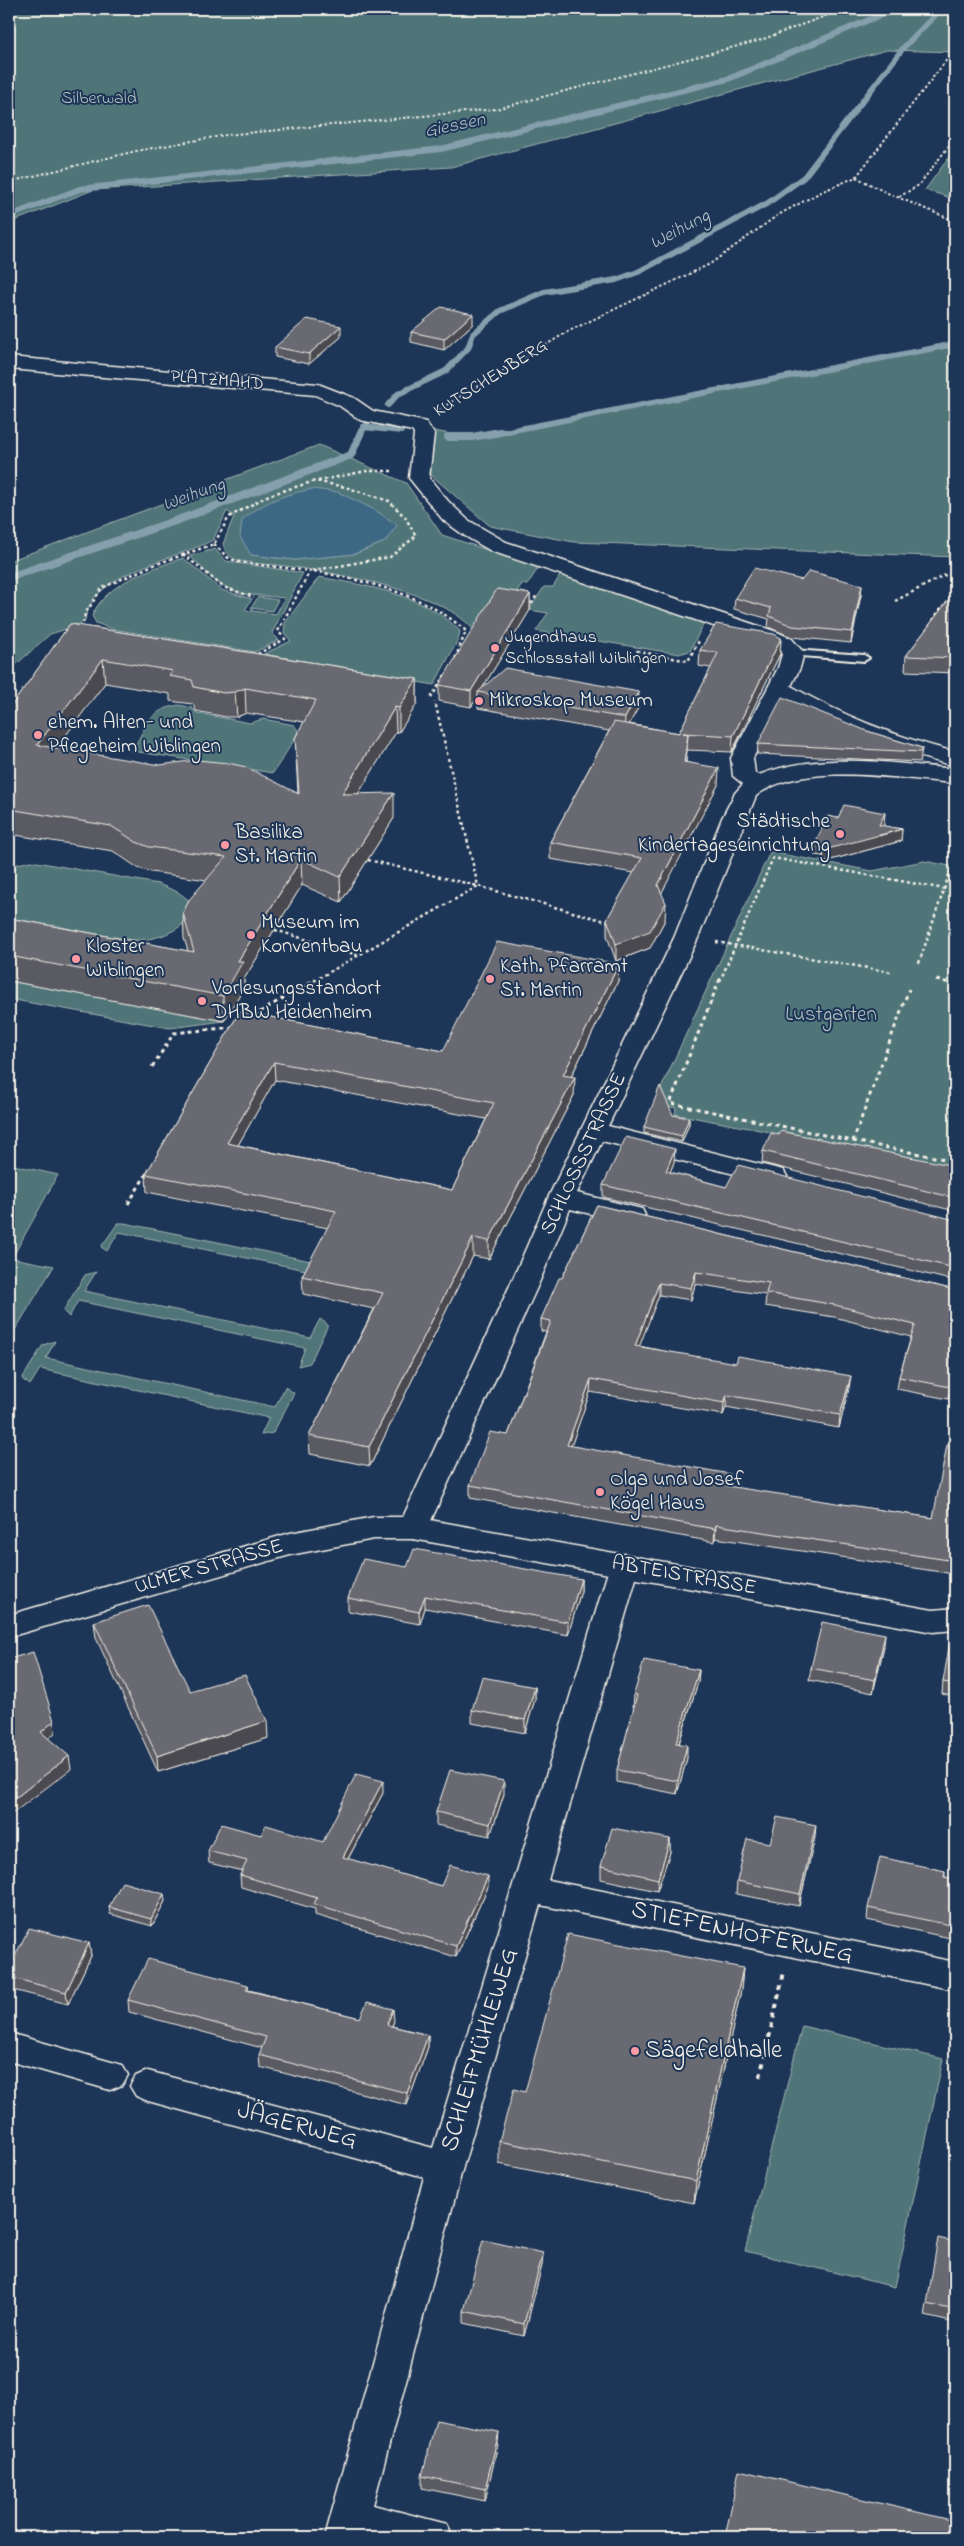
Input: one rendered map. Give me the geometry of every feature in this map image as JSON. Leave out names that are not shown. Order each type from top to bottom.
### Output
[{"type":"street","name":"PLATZMAHD","points":[[9,363],[318,390],[347,402],[367,416],[418,426]]},
{"type":"street","name":"KUTSCHENBERG","points":[[418,426],[424,434],[420,478]]},
{"type":"street","points":[[420,478],[438,504],[458,524],[483,540],[516,554],[769,637],[784,644],[793,653],[779,688],[742,758],[744,776],[758,783]]},
{"type":"street","points":[[779,688],[827,717],[878,736],[955,759]]},
{"type":"street","name":"SCHLOSSSTRASSE","points":[[413,1528],[525,1283],[561,1198],[686,938],[734,818],[746,793],[758,783],[783,773],[822,768],[896,770],[955,776]]},
{"type":"street","points":[[594,1131],[794,1181]]},
{"type":"street","points":[[561,1198],[657,1221]]},
{"type":"street","name":"ULMER STRASSE","points":[[9,1626],[290,1544],[374,1528],[413,1528]]},
{"type":"street","name":"ABTEISTRASSE","points":[[413,1528],[933,1621],[955,1619]]},
{"type":"street","name":"SCHLEIFMÜHLEWEG","points":[[347,2528],[445,2167],[625,1565]]},
{"type":"street","name":"STIEFENHOFERWEG","points":[[529,1888],[790,1944],[955,1976]]},
{"type":"street","points":[[9,2048],[110,2075]]},
{"type":"street","name":"JÄGERWEG","points":[[148,2086],[445,2167]]},
{"type":"street","points":[[347,2528],[433,2537]]},
{"type":"lane","points":[[793,653],[864,658]]},
{"type":"path","points":[[9,182],[136,151],[226,135],[496,109],[762,40],[844,9]]},
{"type":"path","name":"KUTSCHENBERG","points":[[418,426],[444,405],[569,331],[710,264],[778,215],[821,192],[856,177],[955,48]]},
{"type":"path","points":[[898,198],[919,184],[955,138]]},
{"type":"path","points":[[856,177],[898,198],[955,221]]},
{"type":"path","points":[[82,631],[85,614],[102,588],[183,554],[214,544],[229,517],[269,495],[315,481],[362,473],[372,468],[420,478]]},
{"type":"path","points":[[310,570],[390,557],[416,536],[405,517],[389,501],[345,487],[315,481]]},
{"type":"path","points":[[214,544],[227,557],[238,562],[310,570],[347,578],[416,599],[456,620],[466,631],[451,666]]},
{"type":"path","points":[[183,554],[214,583],[239,595],[254,597]]},
{"type":"path","points":[[251,657],[285,639],[278,631],[310,570]]},
{"type":"path","points":[[895,601],[955,570]]},
{"type":"path","points":[[528,610],[536,595]]},
{"type":"path","points":[[929,627],[937,613],[949,602]]},
{"type":"path","points":[[632,662],[637,651],[688,661],[696,647]]},
{"type":"path","points":[[431,698],[446,674]]},
{"type":"path","points":[[435,702],[478,886]]},
{"type":"path","points":[[945,889],[773,858],[734,945],[670,1103],[955,1161]]},
{"type":"path","points":[[368,860],[478,886],[614,924]]},
{"type":"path","points":[[919,964],[950,872]]},
{"type":"path","points":[[252,1017],[478,886]]},
{"type":"path","points":[[275,930],[358,955]]},
{"type":"path","points":[[734,945],[891,972]]},
{"type":"path","points":[[936,980],[955,984]]},
{"type":"path","points":[[854,1141],[909,989]]},
{"type":"path","points":[[152,1067],[174,1033],[228,1029],[235,1026],[230,1035]]},
{"type":"path","points":[[128,1204],[148,1170]]},
{"type":"path","points":[[760,2077],[790,1944]]},
{"type":"green space","name":"Silberwald","points":[[9,9],[955,9],[955,52],[887,50],[451,167],[93,190],[9,223]]},
{"type":"green space","points":[[955,149],[955,199],[925,190]]},
{"type":"green space","points":[[955,344],[955,557],[574,542],[490,526],[431,475],[427,430],[469,437],[544,425]]},
{"type":"green space","points":[[319,445],[406,483],[442,535],[539,567],[527,585],[522,584],[517,591],[526,593],[518,608],[478,637],[465,621],[445,608],[391,587],[333,574],[286,566],[249,563],[234,559],[228,554],[223,544],[234,516],[227,511],[213,540],[118,579],[102,591],[90,605],[85,621],[76,626],[50,634],[9,671],[9,561]],"holes":[[[396,525],[385,542],[354,554],[295,560],[251,555]]]},
{"type":"green space","points":[[215,549],[226,561],[303,573],[272,633],[279,640],[255,652],[112,629],[96,623],[92,616],[108,594],[131,578],[183,558],[222,590],[252,599],[245,610],[276,614],[285,598],[241,594],[216,582],[190,556]]},
{"type":"green space","points":[[561,574],[705,621],[690,651],[679,654],[536,631],[548,613],[529,610],[544,587],[553,587]]},
{"type":"green space","points":[[319,577],[376,588],[412,600],[445,618],[460,631],[458,640],[434,685],[264,654],[291,641],[284,633],[285,623]]},
{"type":"green space","points":[[258,597],[278,600],[272,611],[251,608]]},
{"type":"green space","points":[[179,705],[192,708],[197,713],[250,723],[263,719],[294,725],[298,730],[296,737],[273,773],[132,751],[154,715],[169,707]]},
{"type":"green space","name":"Lustgarten","points":[[770,852],[872,871],[924,861],[955,867],[955,1167],[675,1114],[676,1108],[665,1106],[657,1097]]},
{"type":"green space","points":[[31,861],[158,884],[178,892],[190,901],[189,919],[174,930],[158,937],[141,940],[106,937],[53,925],[42,938],[9,931],[9,866]]},
{"type":"green space","points":[[9,981],[224,1021],[170,1028],[9,999]]},
{"type":"green space","points":[[9,1164],[58,1175],[12,1258],[54,1266],[9,1340]]},
{"type":"green space","points":[[118,1223],[355,1270],[350,1279],[119,1232],[107,1251],[101,1247]]},
{"type":"green space","points":[[96,1272],[84,1291],[310,1338],[320,1319],[328,1325],[310,1363],[298,1366],[305,1348],[78,1301],[69,1317],[63,1311],[85,1275]]},
{"type":"green space","points":[[55,1341],[46,1358],[275,1407],[285,1387],[294,1393],[273,1433],[261,1435],[269,1418],[40,1369],[30,1385],[22,1379],[43,1345]]},
{"type":"green space","points":[[802,2026],[943,2059],[895,2287],[745,2251]]},
{"type":"water","points":[[312,489],[338,492],[375,510],[397,525],[385,542],[354,554],[295,560],[251,555],[240,537],[242,520],[275,500]]},
{"type":"building","points":[[441,307],[473,314],[444,339],[411,332]]},
{"type":"building","points":[[307,319],[341,326],[309,354],[275,347]]},
{"type":"building","points":[[754,568],[802,580],[809,571],[862,585],[852,632],[792,626],[769,616],[771,608],[735,598]]},
{"type":"building","points":[[497,589],[530,594],[471,691],[439,685]]},
{"type":"building","points":[[955,591],[955,658],[906,656]]},
{"type":"building","points":[[70,624],[417,679],[399,708],[395,707],[342,794],[394,793],[340,877],[301,859],[238,961],[243,961],[223,996],[9,956],[9,918],[194,952],[183,913],[189,900],[226,857],[149,847],[136,842],[111,826],[9,809],[9,709]],"holes":[[[103,659],[173,671],[169,676],[192,680],[194,687],[224,693],[235,692],[245,688],[316,700],[295,738],[299,794],[246,767],[228,763],[197,760],[160,765],[37,745]]]},
{"type":"building","points":[[716,624],[774,634],[781,638],[733,736],[683,733],[688,734],[684,762],[719,768],[658,885],[666,903],[650,931],[616,944],[607,919],[642,858],[550,842],[614,722],[679,733],[718,653],[700,650]]},
{"type":"building","points":[[505,668],[639,692],[625,718],[478,692]]},
{"type":"building","points":[[782,697],[867,731],[922,748],[921,752],[758,744]]},
{"type":"building","points":[[844,805],[885,813],[879,825],[902,829],[824,850],[826,845],[815,843],[828,816],[838,818]]},
{"type":"building","points":[[497,942],[619,964],[563,1075],[575,1077],[489,1241],[473,1238],[369,1447],[309,1436],[383,1293],[302,1276],[336,1211],[146,1174],[240,1011],[443,1051]],"holes":[[[274,1062],[494,1103],[452,1190],[227,1143]]]},
{"type":"building","points":[[660,1086],[673,1115],[689,1118],[682,1136],[644,1127]]},
{"type":"building","points":[[780,1131],[955,1166],[955,1198],[763,1151],[771,1133],[779,1135]]},
{"type":"building","points":[[626,1137],[675,1149],[666,1171],[726,1187],[738,1165],[955,1220],[955,1268],[603,1185]]},
{"type":"building","points":[[597,1205],[955,1290],[955,1368],[950,1387],[899,1377],[915,1325],[835,1305],[766,1293],[769,1283],[696,1272],[691,1288],[659,1283],[635,1346],[736,1363],[738,1356],[851,1376],[840,1415],[727,1395],[724,1403],[591,1379],[567,1445],[730,1474],[727,1486],[933,1518],[947,1445],[955,1446],[955,1561],[716,1525],[715,1529],[470,1485],[490,1432],[508,1435],[551,1321],[541,1319],[559,1278],[562,1278]]},
{"type":"building","points":[[414,1549],[581,1579],[568,1622],[425,1596],[419,1612],[348,1598],[363,1559],[407,1567]]},
{"type":"building","points":[[148,1605],[190,1691],[245,1675],[267,1721],[157,1756],[94,1622]]},
{"type":"building","points":[[822,1622],[885,1634],[875,1680],[811,1668]]},
{"type":"building","points":[[950,1642],[955,1643],[955,1684],[943,1682]]},
{"type":"building","points":[[33,1652],[54,1721],[41,1732],[69,1756],[9,1803],[9,1659]]},
{"type":"building","points":[[644,1660],[699,1670],[676,1743],[687,1745],[678,1781],[617,1770],[637,1695],[634,1694]]},
{"type":"building","points":[[482,1677],[535,1687],[525,1720],[472,1710]]},
{"type":"building","points":[[450,1770],[504,1781],[490,1824],[436,1812]]},
{"type":"building","points":[[356,1774],[383,1781],[343,1857],[441,1886],[450,1865],[488,1876],[456,1946],[314,1904],[317,1898],[240,1875],[247,1861],[208,1851],[221,1824],[261,1835],[266,1825],[323,1842]]},
{"type":"building","points":[[777,1817],[816,1825],[800,1894],[737,1881],[747,1839],[770,1843]]},
{"type":"building","points":[[612,1828],[670,1839],[658,1879],[601,1866]]},
{"type":"building","points":[[880,1857],[945,1871],[944,1877],[955,1879],[955,1926],[868,1908]]},
{"type":"building","points":[[122,1882],[164,1894],[151,1919],[109,1907]]},
{"type":"building","points":[[29,1928],[89,1943],[66,1992],[9,1977],[9,1968]]},
{"type":"building","name":"Sägefeldhalle","points":[[568,1934],[743,1968],[696,2181],[499,2141],[514,2089],[525,2092]]},
{"type":"building","points":[[148,1959],[248,1985],[246,1990],[360,2018],[367,2002],[393,2009],[387,2025],[428,2035],[407,2093],[259,2055],[266,2037],[128,2000]]},
{"type":"building","points":[[938,2238],[955,2242],[955,2310],[927,2304]]},
{"type":"building","points":[[483,2240],[543,2253],[524,2324],[464,2311]]},
{"type":"building","points":[[436,2420],[499,2432],[485,2489],[422,2476]]},
{"type":"building","points":[[739,2470],[955,2521],[955,2537],[725,2537]]},
{"type":"waterway","name":"Giessen","points":[[9,216],[80,189],[441,149],[728,79],[895,9]]},
{"type":"waterway","name":"Weihung","points":[[388,405],[398,394],[446,371],[468,348],[473,334],[500,311],[544,292],[616,280],[638,272],[768,203],[804,177],[904,47],[941,9]]},
{"type":"waterway","points":[[493,434],[955,344]]},
{"type":"waterway","name":"Weihung","points":[[365,427],[370,420]]},
{"type":"waterway","name":"Weihung","points":[[360,434],[365,427]]},
{"type":"waterway","points":[[365,427],[401,431]]},
{"type":"waterway","points":[[448,437],[472,437],[500,432]]},
{"type":"waterway","name":"Weihung","points":[[9,577],[178,520],[351,455],[360,434]]},
{"type":"place","name":"Jugendhaus Schlossstall Wiblingen","points":[[495,648]]},
{"type":"place","name":"Mikroskop Museum","points":[[479,701]]},
{"type":"place","name":"ehem. Alten- und Pflegeheim Wiblingen","points":[[38,735]]},
{"type":"place","name":"Städtische Kindertageseinrichtung","points":[[840,834]]},
{"type":"place","name":"Basilika St. Martin","points":[[225,845]]},
{"type":"place","name":"Museum im Konventbau","points":[[251,935]]},
{"type":"place","name":"Kloster Wiblingen","points":[[76,959]]},
{"type":"place","name":"Kath. Pfarramt St. Martin","points":[[490,979]]},
{"type":"place","name":"Vorlesungsstandort DHBW Heidenheim","points":[[202,1001]]},
{"type":"place","name":"Olga und Josef Kögel Haus","points":[[600,1492]]},
{"type":"place","name":"Sägefeldhalle","points":[[635,2051]]}]
